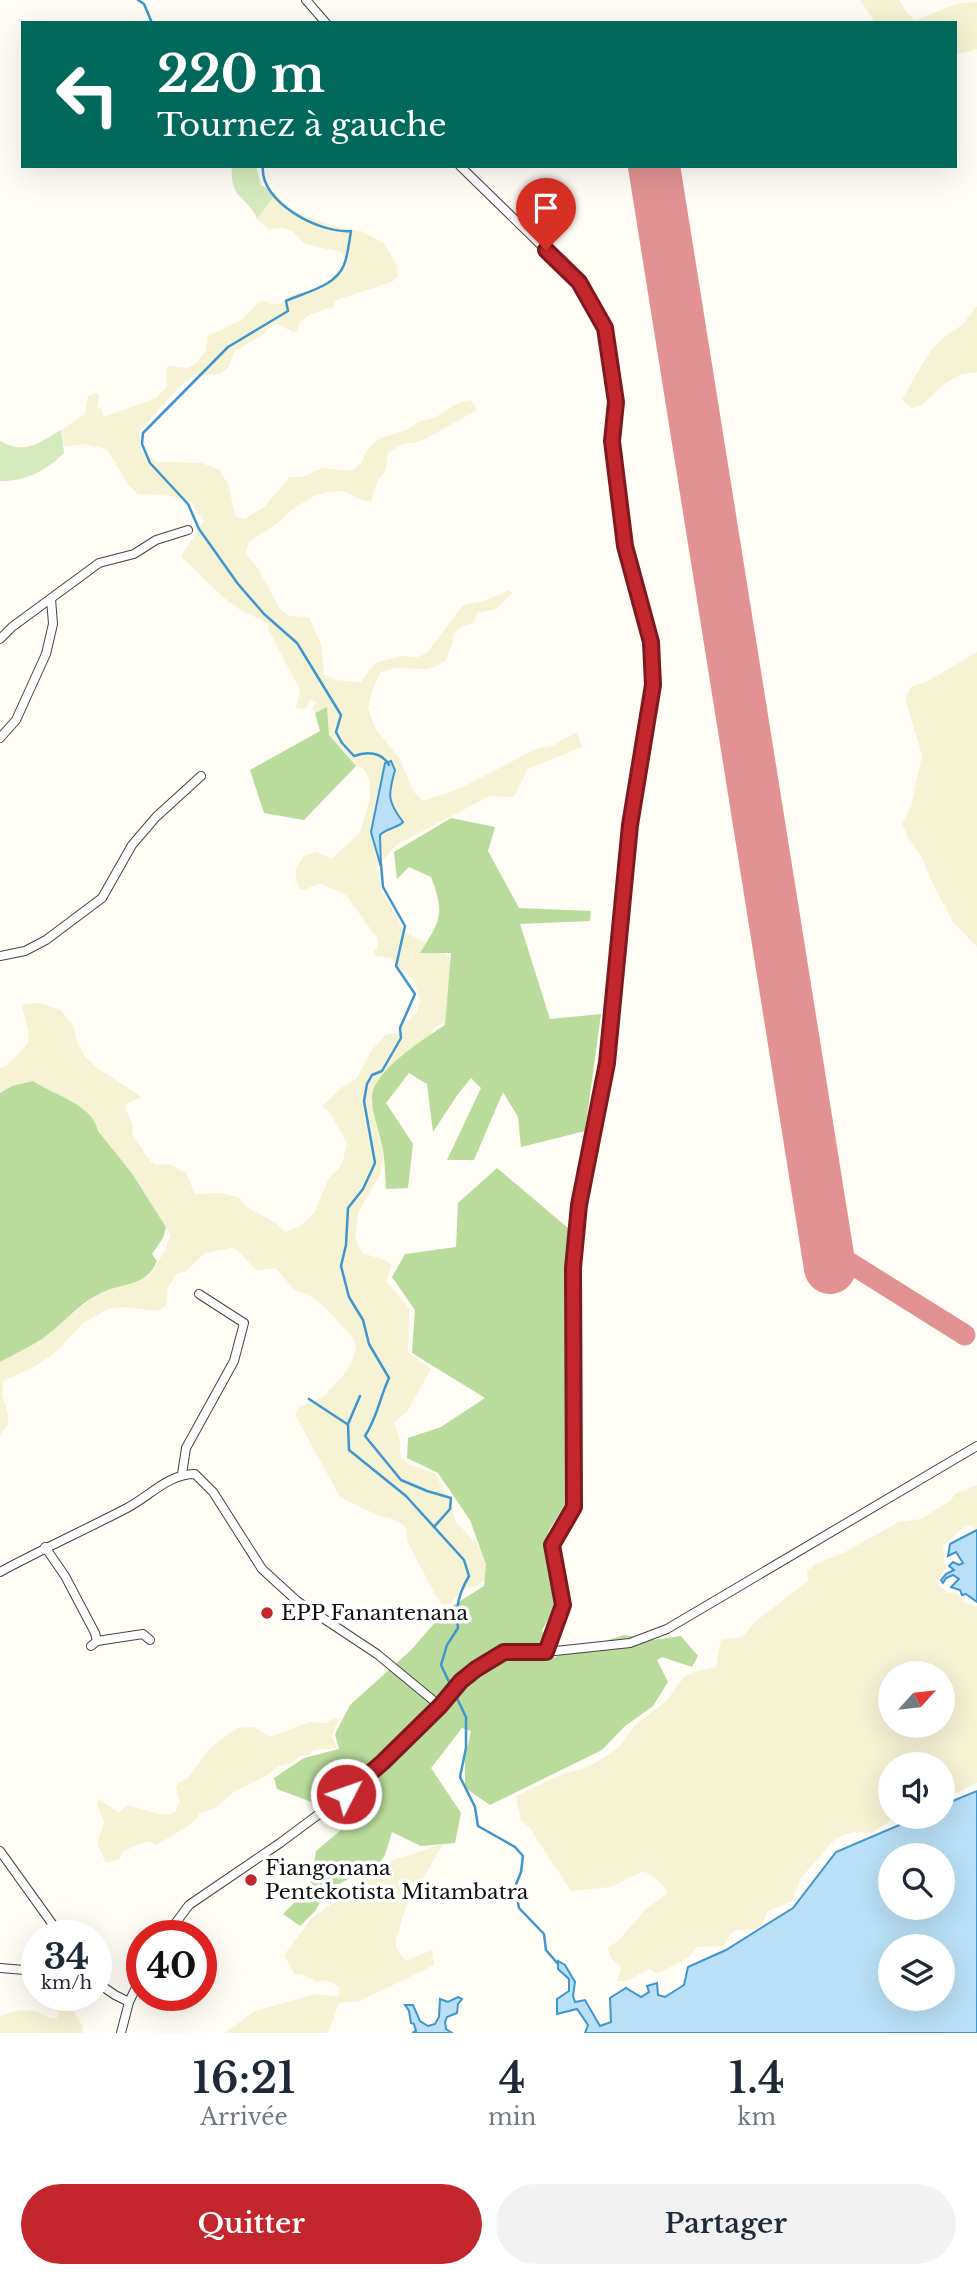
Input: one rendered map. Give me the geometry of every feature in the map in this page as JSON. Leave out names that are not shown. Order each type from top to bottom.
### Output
[{"type":"street","points":[[306,0],[324,21]]},
{"type":"street","points":[[462,168],[579,282],[605,328],[616,402],[612,441],[625,546],[651,642],[653,685],[630,825],[607,1063],[579,1205],[573,1268],[574,1507],[552,1545],[563,1605],[546,1652]]},
{"type":"street","points":[[0,639],[12,627],[99,563],[134,554],[156,540],[188,530]]},
{"type":"street","points":[[0,738],[16,720],[46,653],[53,624],[51,599]]},
{"type":"street","points":[[0,956],[25,951],[46,940],[102,898],[132,845],[156,817],[201,776]]},
{"type":"street","points":[[182,1474],[186,1448],[233,1361],[244,1323],[199,1294]]},
{"type":"street","points":[[178,1920],[189,1905],[346,1794],[383,1762],[461,1681],[504,1652],[546,1652],[630,1643],[667,1629],[977,1446]]},
{"type":"street","points":[[0,1572],[45,1547],[130,1507],[182,1474],[195,1474],[213,1492],[262,1569],[297,1601],[377,1654],[442,1702]]},
{"type":"street","points":[[45,1547],[65,1576],[94,1643],[143,1634],[150,1640]]},
{"type":"street","points":[[0,1851],[50,1920]]},
{"type":"street","points":[[0,1968],[21,1970]]},
{"type":"street","points":[[121,2033],[127,2011]]},
{"type":"shaded area","points":[[860,0],[899,0],[915,20],[960,3],[977,2],[977,49],[957,55],[957,21],[872,21]]},
{"type":"shaded area","points":[[276,194],[289,208],[337,227],[361,231],[384,243],[397,266],[398,276],[392,282],[336,300],[333,307],[311,314],[300,322],[297,331],[293,332],[277,324],[269,328],[235,351],[228,368],[221,374],[195,375],[180,386],[139,432],[141,451],[157,462],[202,463],[219,470],[228,484],[236,517],[244,519],[263,508],[290,477],[301,477],[322,468],[352,471],[362,462],[366,451],[380,438],[407,430],[458,403],[471,400],[477,410],[427,438],[403,444],[388,453],[386,470],[378,480],[371,501],[364,501],[343,491],[314,496],[249,542],[246,554],[258,569],[280,609],[289,616],[309,617],[321,645],[324,674],[335,680],[361,682],[375,663],[401,656],[418,657],[427,653],[463,605],[487,600],[508,590],[512,593],[496,609],[477,613],[474,623],[462,626],[453,634],[446,660],[435,667],[394,668],[380,673],[368,708],[375,728],[399,758],[414,792],[423,801],[461,788],[536,749],[552,746],[577,732],[582,747],[528,769],[514,797],[490,796],[396,845],[377,867],[382,891],[405,932],[422,941],[439,945],[458,969],[454,1019],[434,1027],[427,1046],[380,1082],[371,1102],[381,1120],[386,1138],[380,1175],[359,1211],[355,1236],[362,1253],[392,1265],[386,1281],[410,1309],[408,1352],[431,1369],[407,1412],[394,1422],[399,1436],[401,1457],[408,1464],[435,1474],[452,1504],[455,1521],[481,1548],[490,1566],[488,1578],[475,1587],[468,1587],[454,1598],[451,1604],[442,1604],[436,1596],[408,1543],[405,1526],[340,1497],[295,1415],[299,1407],[322,1398],[341,1378],[351,1364],[356,1350],[354,1339],[325,1307],[307,1294],[294,1290],[276,1268],[257,1271],[236,1249],[205,1253],[186,1271],[176,1274],[168,1288],[166,1305],[158,1311],[126,1307],[108,1309],[82,1324],[55,1353],[34,1367],[3,1381],[2,1395],[8,1424],[0,1435],[0,1362],[43,1337],[96,1295],[113,1287],[139,1282],[151,1274],[171,1235],[131,1172],[84,1109],[33,1081],[12,1086],[0,1093],[0,1068],[8,1064],[28,1044],[29,1033],[22,1007],[24,1004],[39,1003],[61,1010],[74,1027],[76,1039],[85,1057],[139,1095],[140,1098],[127,1103],[125,1107],[133,1126],[132,1134],[151,1162],[156,1165],[169,1164],[186,1173],[195,1194],[220,1193],[238,1197],[247,1207],[276,1223],[285,1232],[300,1226],[314,1213],[329,1178],[339,1169],[343,1160],[347,1143],[330,1113],[322,1106],[341,1088],[356,1079],[372,1050],[385,1035],[396,1033],[417,1012],[420,1001],[414,981],[391,958],[376,956],[374,951],[378,948],[377,938],[346,895],[320,883],[304,890],[300,889],[296,881],[296,868],[304,856],[317,852],[332,859],[360,832],[370,799],[370,781],[364,769],[356,766],[329,735],[327,707],[315,713],[312,708],[316,703],[310,699],[306,709],[296,708],[300,690],[268,629],[269,624],[224,598],[181,556],[204,521],[191,502],[172,496],[138,494],[128,484],[107,449],[84,444],[64,447],[61,430],[85,414],[88,396],[96,393],[99,396],[97,408],[102,409],[104,417],[156,398],[167,386],[166,368],[188,368],[195,364],[206,351],[208,336],[243,319],[259,302],[279,304],[289,296],[299,293],[306,295],[333,280],[341,269],[347,267],[341,252],[304,244],[293,232],[283,228],[269,229],[257,219]]},
{"type":"shaded area","points":[[977,306],[977,372],[962,374],[947,382],[920,406],[912,408],[902,400],[921,366],[932,349],[962,325]]},
{"type":"shaded area","points":[[977,652],[977,947],[953,922],[922,857],[902,824],[911,807],[922,755],[905,698],[912,686],[928,681]]},
{"type":"shaded area","points":[[977,1485],[977,1530],[967,1524],[943,1546],[945,1568],[937,1583],[948,1593],[955,1592],[964,1603],[977,1606],[977,1783],[955,1794],[955,1752],[878,1752],[878,1829],[872,1833],[853,1832],[836,1838],[800,1879],[792,1901],[768,1911],[762,1924],[756,1929],[736,1930],[730,1934],[724,1946],[697,1947],[688,1958],[663,1971],[655,1973],[650,1968],[627,1981],[617,1981],[621,1968],[611,1958],[608,1948],[619,1940],[646,1909],[668,1893],[656,1878],[643,1871],[611,1887],[571,1891],[529,1827],[521,1821],[516,1796],[563,1774],[585,1768],[620,1746],[633,1727],[667,1700],[684,1677],[716,1667],[721,1640],[742,1637],[756,1621],[808,1581],[807,1571],[817,1563],[845,1552],[899,1522],[921,1519],[950,1501],[956,1493]]},
{"type":"shaded area","points":[[339,1719],[332,1736],[337,1748],[315,1750],[308,1755],[299,1756],[293,1763],[279,1766],[234,1792],[215,1808],[200,1813],[194,1822],[157,1845],[149,1841],[142,1843],[122,1852],[119,1859],[106,1863],[97,1844],[104,1822],[97,1804],[99,1799],[119,1813],[127,1805],[168,1815],[175,1812],[180,1803],[176,1787],[178,1783],[187,1779],[210,1748],[237,1728],[253,1727],[270,1737],[310,1722],[325,1723]]},
{"type":"shaded area","points":[[443,1844],[405,1910],[396,1939],[396,1948],[406,1961],[432,1950],[434,1965],[360,2001],[339,2003],[328,2033],[225,2033],[255,2011],[316,1994],[339,1997],[340,1988],[335,1984],[325,1980],[317,1982],[304,1975],[294,1974],[284,1955],[311,1919],[387,1862]]},
{"type":"shaded area","points":[[19,2010],[36,2011],[49,2018],[57,2018],[59,2011],[73,2011],[83,2027],[82,2033],[0,2033],[0,2016]]},
{"type":"green space","points":[[232,168],[257,168],[261,185],[276,194],[257,219],[236,192]]},
{"type":"green space","points":[[61,430],[64,453],[57,459],[43,470],[27,477],[0,481],[0,441],[17,447],[32,446]]},
{"type":"green space","points":[[327,707],[329,735],[356,766],[304,820],[264,813],[250,770],[320,731],[315,713]]},
{"type":"green space","points":[[451,818],[495,827],[488,851],[519,908],[591,911],[590,921],[520,924],[550,1019],[601,1014],[585,1131],[521,1147],[518,1117],[503,1092],[474,1160],[447,1160],[481,1088],[471,1078],[433,1132],[427,1084],[409,1073],[386,1103],[413,1144],[408,1188],[386,1189],[383,1150],[372,1096],[381,1076],[390,1066],[445,1025],[451,953],[420,953],[439,916],[438,900],[431,877],[409,867],[397,879],[394,852]]},
{"type":"green space","points":[[33,1081],[89,1114],[98,1131],[131,1172],[166,1227],[163,1238],[152,1254],[157,1261],[146,1276],[91,1298],[43,1338],[0,1362],[0,1093],[12,1086]]},
{"type":"green space","points":[[497,1168],[568,1228],[569,1498],[548,1532],[559,1601],[542,1630],[552,1658],[624,1635],[653,1640],[681,1636],[698,1656],[692,1667],[662,1657],[657,1660],[668,1682],[653,1706],[624,1727],[602,1750],[490,1805],[465,1788],[465,1759],[471,1731],[462,1728],[431,1768],[461,1813],[455,1843],[421,1846],[392,1832],[385,1855],[373,1873],[359,1873],[339,1884],[331,1884],[315,1911],[300,1926],[283,1914],[310,1887],[316,1851],[347,1825],[332,1795],[314,1803],[277,1789],[274,1778],[304,1758],[339,1749],[335,1734],[350,1705],[410,1651],[446,1610],[484,1586],[486,1564],[470,1520],[438,1473],[407,1458],[408,1438],[441,1427],[485,1398],[412,1353],[415,1310],[392,1277],[405,1254],[456,1247],[458,1203]]},
{"type":"water","points":[[391,761],[395,770],[390,798],[403,822],[380,835],[381,867],[371,832],[385,763]]},
{"type":"water","points":[[977,1530],[977,1602],[951,1587],[959,1579],[953,1575],[943,1583],[941,1580],[954,1570],[949,1566],[953,1562],[959,1565],[963,1563],[956,1552],[948,1556],[950,1544]]},
{"type":"water","points":[[977,1791],[977,2033],[585,2033],[588,2025],[577,2009],[557,2014],[557,1999],[569,1991],[569,1979],[558,1969],[558,1961],[565,1965],[575,1982],[575,2002],[585,2000],[600,2026],[611,2022],[610,1998],[626,1988],[641,1997],[649,1992],[647,1986],[657,1983],[658,1995],[665,1997],[684,1985],[688,1967],[726,1950],[793,1908],[836,1852],[890,1829],[955,1829],[955,1800]]},
{"type":"water","points":[[458,1997],[462,1999],[457,2013],[447,2017],[445,2022],[446,2029],[452,2033],[412,2033],[416,2031],[405,2005],[413,2005],[420,2021],[428,2026],[435,2024],[439,2017],[440,1999],[448,2002]]},
{"type":"waterway","points":[[138,0],[144,4],[151,21]]},
{"type":"waterway","points":[[263,168],[264,179],[271,192],[294,213],[324,227],[351,231],[344,265],[327,284],[286,301],[288,311],[228,347],[143,433],[142,444],[150,463],[188,504],[199,529],[238,584],[264,614],[297,643],[341,715],[336,732],[342,743],[354,756],[374,754],[382,757],[389,765]]},
{"type":"waterway","points":[[381,864],[383,887],[405,926],[396,966],[415,994],[400,1028],[401,1038],[382,1071],[372,1075],[367,1084],[364,1101],[375,1163],[363,1189],[348,1208],[346,1245],[341,1266],[349,1297],[363,1320],[369,1344],[389,1378],[365,1436],[401,1480],[451,1498],[450,1509],[434,1527]]},
{"type":"waterway","points":[[360,1396],[348,1424],[349,1450],[406,1496],[464,1560],[469,1576],[459,1601],[458,1628],[447,1645],[441,1665],[451,1686]]},
{"type":"waterway","points":[[309,1399],[347,1424]]},
{"type":"waterway","points":[[454,1692],[466,1717],[466,1748],[460,1777],[475,1807],[478,1826],[515,1847],[523,1856],[515,1887],[519,1908],[544,1934],[546,1950],[558,1964]]},
{"type":"taxiway","points":[[826,1248],[965,1335]]},
{"type":"runway","points":[[654,168],[830,1268]]},
{"type":"place","name":"EPP Fanantenana","points":[[267,1613]]},
{"type":"place","name":"Fiangonana Pentekotista Mitambatra","points":[[251,1880]]},
{"type":"route","points":[[346,1794],[383,1762],[440,1706],[444,1698],[476,1669],[504,1652],[546,1652],[563,1605],[552,1545],[574,1507],[573,1268],[579,1205],[607,1063],[630,825],[653,685],[651,642],[625,546],[612,441],[616,402],[605,328],[579,282],[546,250]]}]
